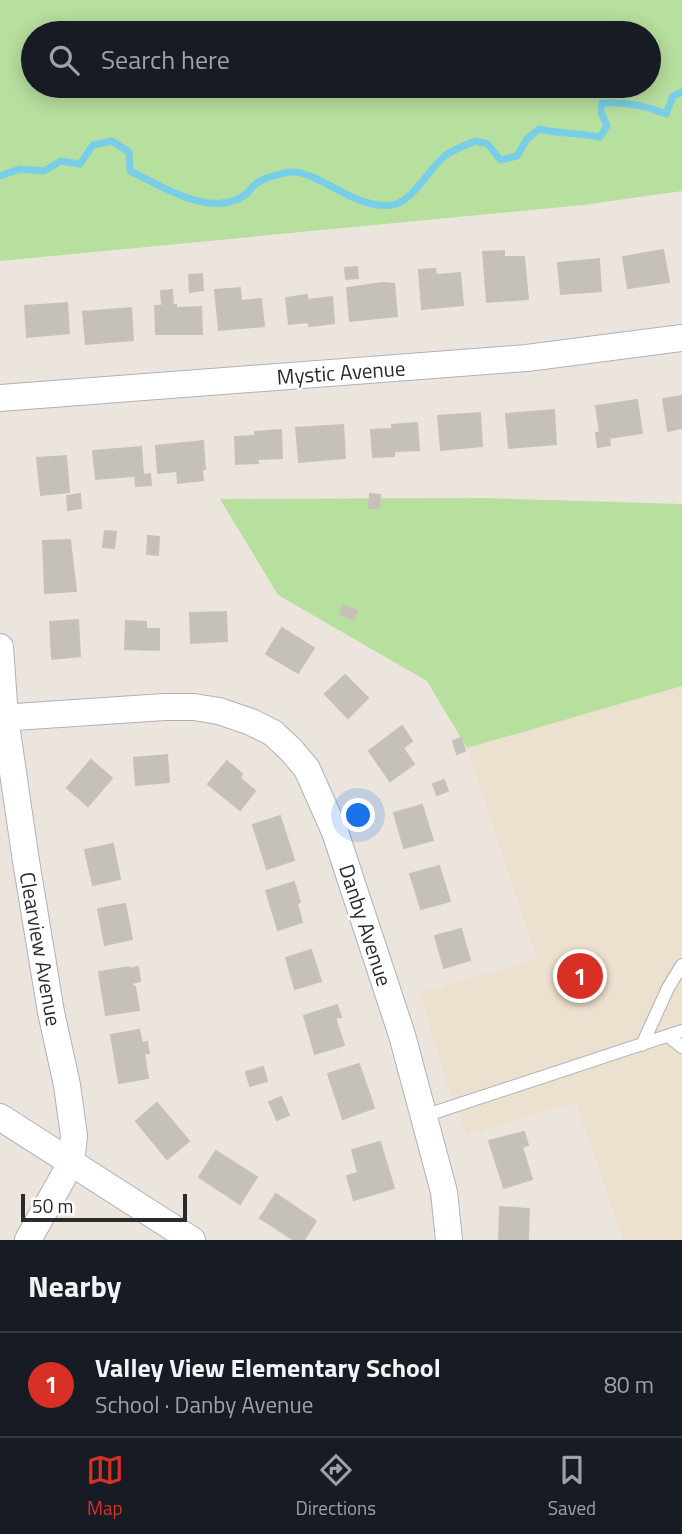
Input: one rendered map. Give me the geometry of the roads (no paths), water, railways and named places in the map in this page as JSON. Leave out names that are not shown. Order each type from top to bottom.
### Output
[{"type":"street","name":"Mystic Avenue","points":[[0,398],[527,358],[682,338]]},
{"type":"street","name":"Clearview Avenue","points":[[0,647],[2,718],[74,1136],[72,1163],[28,1240]]},
{"type":"street","name":"Danby Avenue","points":[[2,718],[194,707],[219,711],[251,722],[272,733],[292,751],[307,769],[335,832],[402,1035],[444,1192],[449,1240]]},
{"type":"street","points":[[0,1117],[192,1240]]},
{"type":"lane","points":[[642,1045],[668,988],[682,965]]},
{"type":"lane","points":[[424,1116],[682,1031]]},
{"type":"lane","points":[[668,1036],[682,1047]]},
{"type":"waterway","points":[[0,176],[20,169],[44,171],[61,161],[80,164],[93,145],[112,141],[129,152],[130,171],[171,192],[202,202],[231,201],[245,195],[263,180],[291,172],[313,177],[364,202],[392,205],[407,198],[446,155],[475,141],[488,144],[500,160],[517,156],[527,139],[539,129],[600,137],[607,126],[601,112],[602,103],[635,105],[666,114],[673,96],[682,92]]},
{"type":"place","name":"Valley View Elementary School","points":[[580,976]]}]
